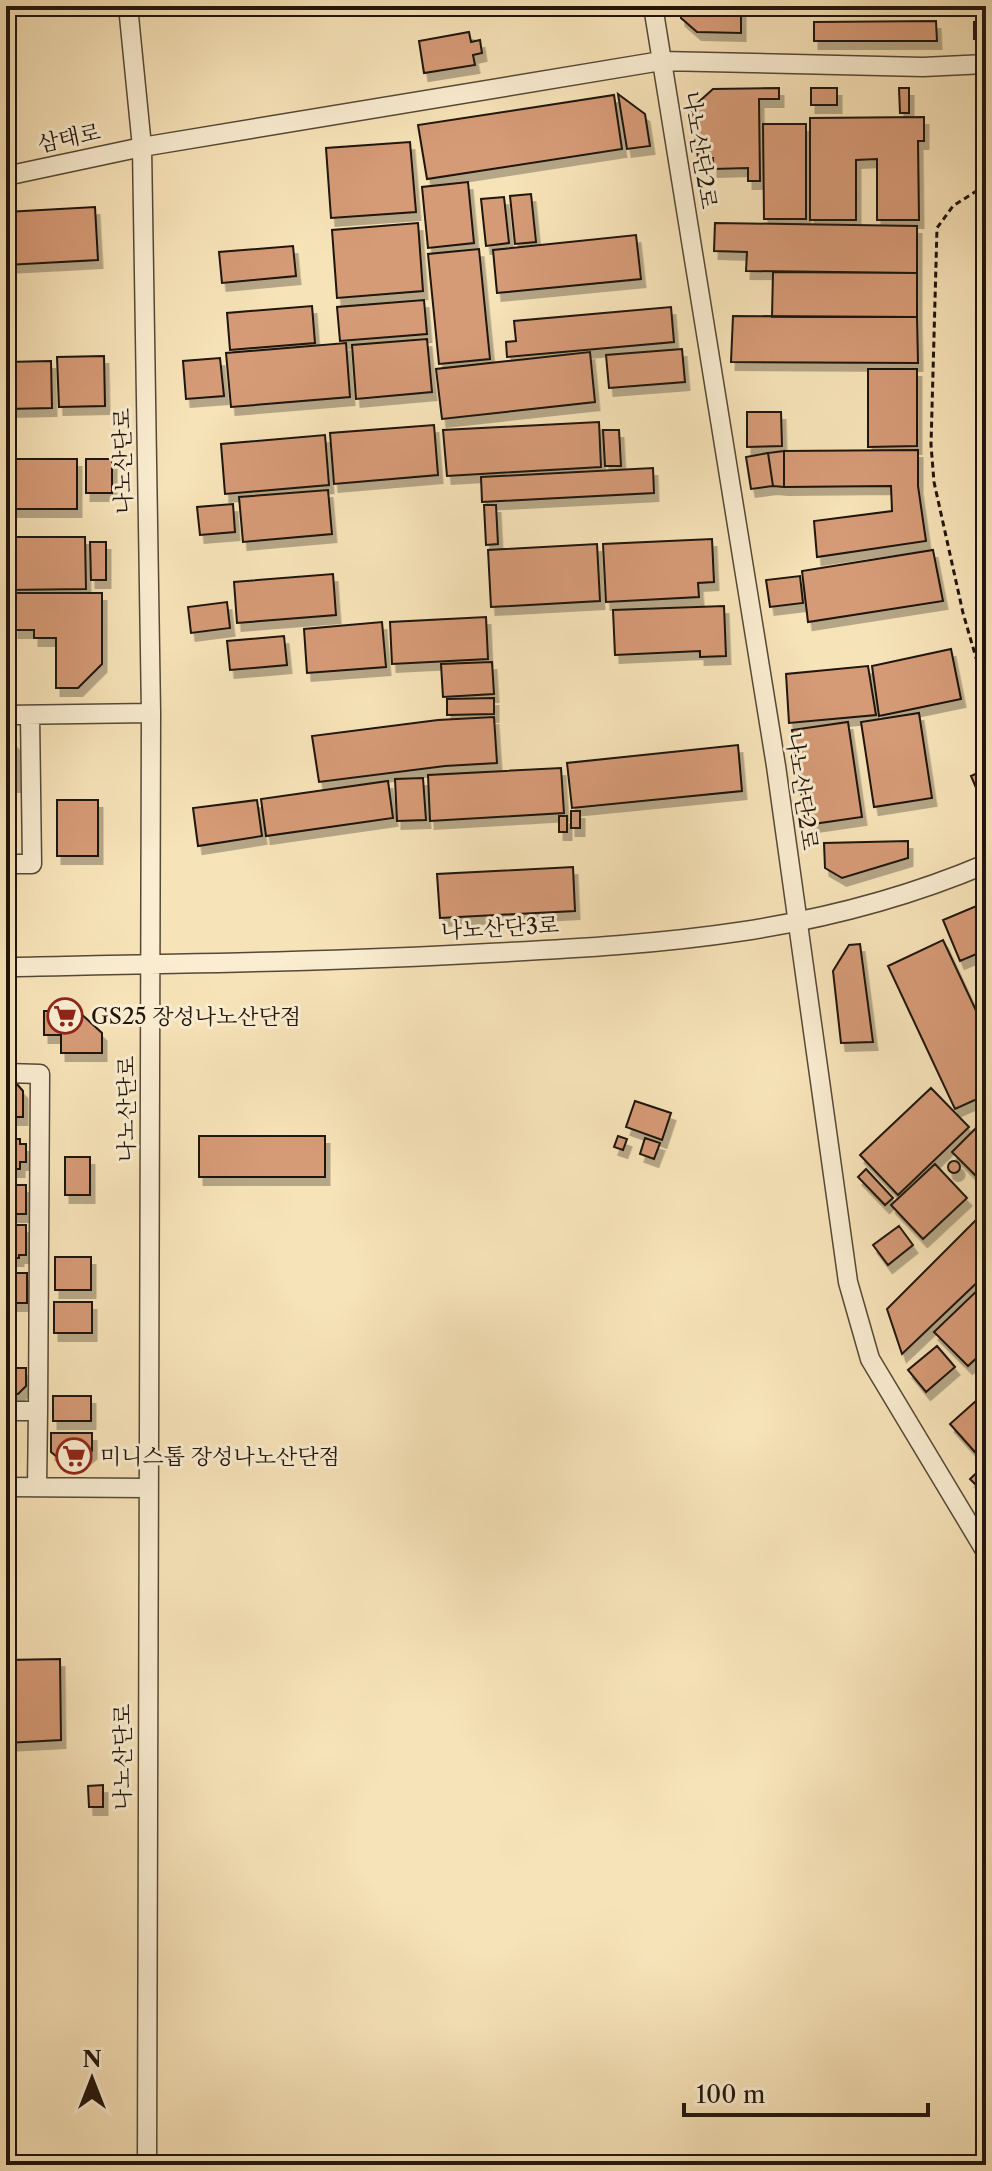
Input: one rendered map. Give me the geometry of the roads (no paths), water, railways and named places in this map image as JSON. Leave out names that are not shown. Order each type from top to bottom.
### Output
[{"type":"street","name":"나노산단로","points":[[128,6],[142,147],[151,713],[147,2165]]},
{"type":"street","name":"나노산단2로","points":[[653,6],[773,751],[848,1282],[870,1359],[986,1552]]},
{"type":"street","name":"삼태로","points":[[6,176],[142,147],[661,61],[923,67],[986,64]]},
{"type":"street","points":[[6,715],[151,713]]},
{"type":"street","points":[[6,864],[32,864],[30,715]]},
{"type":"street","name":"나노산단3로","points":[[6,967],[373,959],[667,944],[796,924],[928,889],[986,864]]},
{"type":"street","points":[[6,1073],[40,1074],[37,1487]]},
{"type":"street","points":[[6,1411],[38,1411]]},
{"type":"street","points":[[6,1487],[147,1488]]},
{"type":"place","name":"GS25 장성나노산단점","points":[[65,1016]]},
{"type":"place","name":"미니스톱 장성나노산단점","points":[[74,1456]]}]
